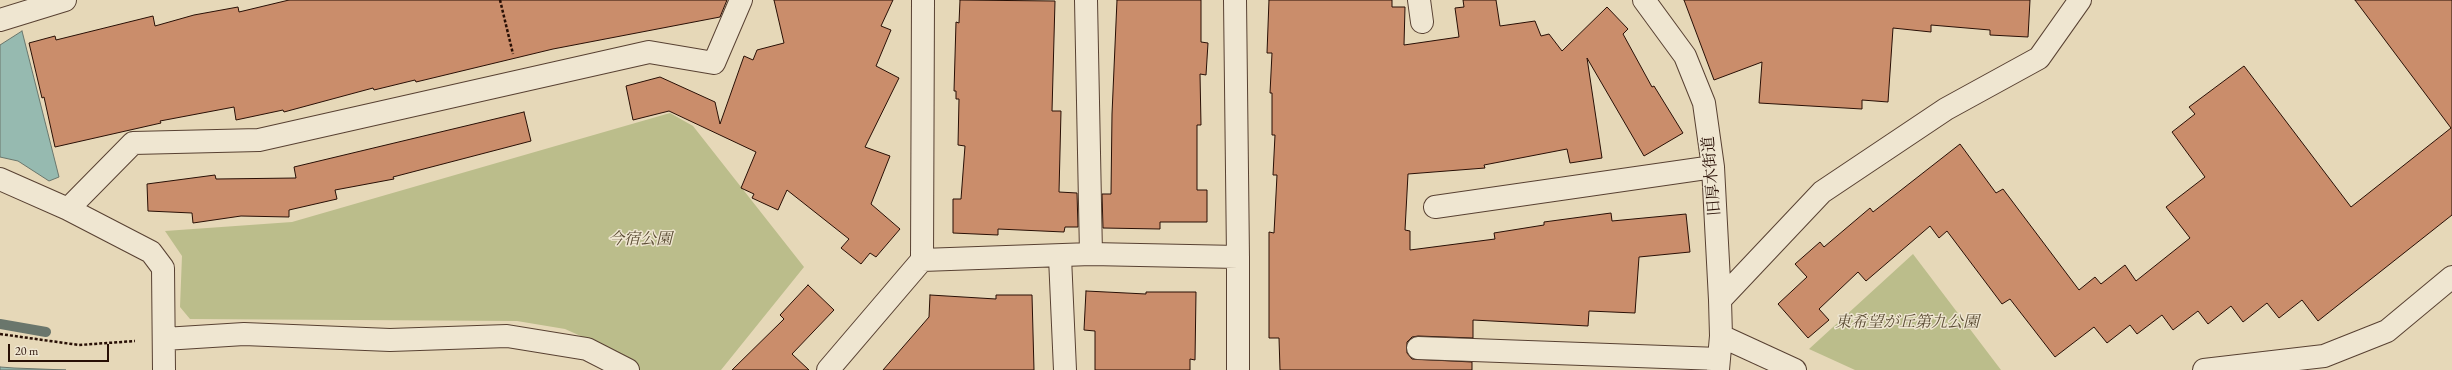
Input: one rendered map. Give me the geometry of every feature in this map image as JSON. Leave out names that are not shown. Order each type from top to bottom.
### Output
[{"type":"street","points":[[0,20],[65,0]]},
{"type":"street","points":[[68,209],[133,143],[259,140],[519,80],[649,52],[714,63],[741,0]]},
{"type":"street","points":[[828,370],[922,260],[923,0]]},
{"type":"street","points":[[1086,0],[1091,254]]},
{"type":"street","points":[[1235,0],[1238,370]]},
{"type":"street","points":[[1419,0],[1422,22]]},
{"type":"street","name":"旧厚木街道","points":[[1644,0],[1685,56],[1704,103],[1713,167],[1721,336],[1718,364]]},
{"type":"street","points":[[1720,300],[1822,192],[1946,109],[2039,58],[2080,0]]},
{"type":"street","points":[[1435,207],[1713,167]]},
{"type":"street","points":[[0,179],[68,209],[151,252],[164,268],[164,370]]},
{"type":"street","points":[[922,260],[1060,257],[1091,254],[1238,257]]},
{"type":"street","points":[[1060,257],[1065,370]]},
{"type":"street","points":[[2204,370],[2324,356],[2387,331],[2452,277]]},
{"type":"street","points":[[164,339],[244,334],[390,340],[507,336],[587,350],[628,370]]},
{"type":"street","points":[[1721,336],[1795,370]]},
{"type":"street","points":[[1418,348],[1718,364]]},
{"type":"path","points":[[500,0],[519,80]]},
{"type":"path","points":[[0,334],[79,345],[164,339]]},
{"type":"green space","name":"今宿公園","points":[[670,113],[693,126],[804,267],[721,370],[636,370],[601,345],[565,329],[517,321],[190,319],[180,307],[182,256],[165,231],[292,222]]},
{"type":"green space","name":"東希望が丘第九公園","points":[[1913,254],[2001,370],[1855,370],[1809,349]]},
{"type":"water","points":[[22,31],[59,177],[49,181],[18,161],[0,157],[0,45]]},
{"type":"water","points":[[0,367],[14,368],[66,370],[0,370]]},
{"type":"building","points":[[289,0],[727,0],[720,17],[553,49],[416,82],[415,80],[374,90],[373,88],[284,112],[283,110],[236,120],[234,107],[160,121],[161,123],[55,147],[44,97],[42,98],[29,43],[55,36],[56,40],[153,16],[155,26],[194,15],[238,7],[239,12]]},
{"type":"building","points":[[774,0],[893,0],[881,26],[891,30],[876,66],[899,78],[865,147],[890,156],[871,204],[900,229],[876,257],[870,253],[861,264],[841,248],[849,239],[787,190],[778,210],[752,198],[754,194],[741,188],[756,152],[669,111],[633,120],[626,86],[660,77],[715,102],[720,124],[744,56],[753,60],[757,50],[784,43]]},
{"type":"building","points":[[960,0],[1055,1],[1052,111],[1061,111],[1059,192],[1077,193],[1078,227],[1065,227],[1064,232],[998,229],[998,235],[953,233],[953,199],[961,199],[965,146],[958,145],[959,99],[956,99],[956,91],[954,91],[956,22],[959,23]]},
{"type":"building","points":[[1117,0],[1201,0],[1201,42],[1208,43],[1206,75],[1200,74],[1201,125],[1197,125],[1197,190],[1207,190],[1207,222],[1160,222],[1160,229],[1103,228],[1102,194],[1111,194],[1112,114]]},
{"type":"building","points":[[1269,0],[1392,0],[1392,7],[1405,7],[1404,45],[1459,37],[1455,8],[1464,7],[1463,0],[1496,0],[1500,26],[1535,21],[1541,36],[1549,34],[1562,51],[1607,7],[1628,29],[1623,34],[1652,87],[1654,86],[1683,133],[1644,156],[1587,58],[1602,158],[1570,163],[1567,149],[1484,165],[1485,168],[1408,174],[1405,230],[1410,231],[1410,250],[1495,239],[1494,233],[1544,225],[1544,222],[1611,213],[1612,221],[1686,214],[1690,252],[1639,257],[1635,313],[1589,311],[1588,326],[1473,320],[1473,338],[1418,336],[1412,337],[1407,342],[1407,353],[1412,359],[1472,362],[1472,370],[1280,370],[1279,338],[1269,338],[1269,232],[1274,233],[1277,175],[1273,175],[1275,135],[1272,135],[1272,93],[1270,93],[1272,53],[1267,53]]},
{"type":"building","points":[[1684,0],[2030,0],[2028,37],[1990,35],[1990,30],[1931,25],[1931,32],[1893,28],[1888,102],[1862,100],[1862,109],[1759,103],[1762,62],[1714,80]]},
{"type":"building","points":[[2355,0],[2452,0],[2452,215],[2318,321],[2302,300],[2279,318],[2267,303],[2243,322],[2231,306],[2208,324],[2198,311],[2173,330],[2162,315],[2137,334],[2130,325],[2107,343],[2094,327],[2055,357],[2010,299],[2002,304],[1947,231],[1939,238],[1930,226],[1866,281],[1858,272],[1819,309],[1829,320],[1808,338],[1778,304],[1807,277],[1795,264],[1820,242],[1824,247],[1870,208],[1873,212],[1960,144],[1996,193],[2003,189],[2079,290],[2095,277],[2101,284],[2125,265],[2136,281],[2190,238],[2166,207],[2205,177],[2172,132],[2195,114],[2189,107],[2244,66],[2351,207],[2451,128]]},
{"type":"building","points":[[524,112],[531,141],[393,177],[394,179],[335,190],[337,199],[289,210],[289,217],[241,216],[193,223],[192,213],[148,211],[147,184],[215,175],[216,179],[296,178],[294,167]]},
{"type":"building","points":[[808,285],[834,310],[792,354],[809,370],[732,370],[784,319],[780,315]]},
{"type":"building","points":[[1086,291],[1146,294],[1146,292],[1196,292],[1195,360],[1190,359],[1190,370],[1095,370],[1095,331],[1084,330]]},
{"type":"building","points":[[930,295],[996,299],[996,295],[1032,295],[1034,370],[883,370],[929,317]]},
{"type":"waterway","points":[[0,324],[46,332]]}]
